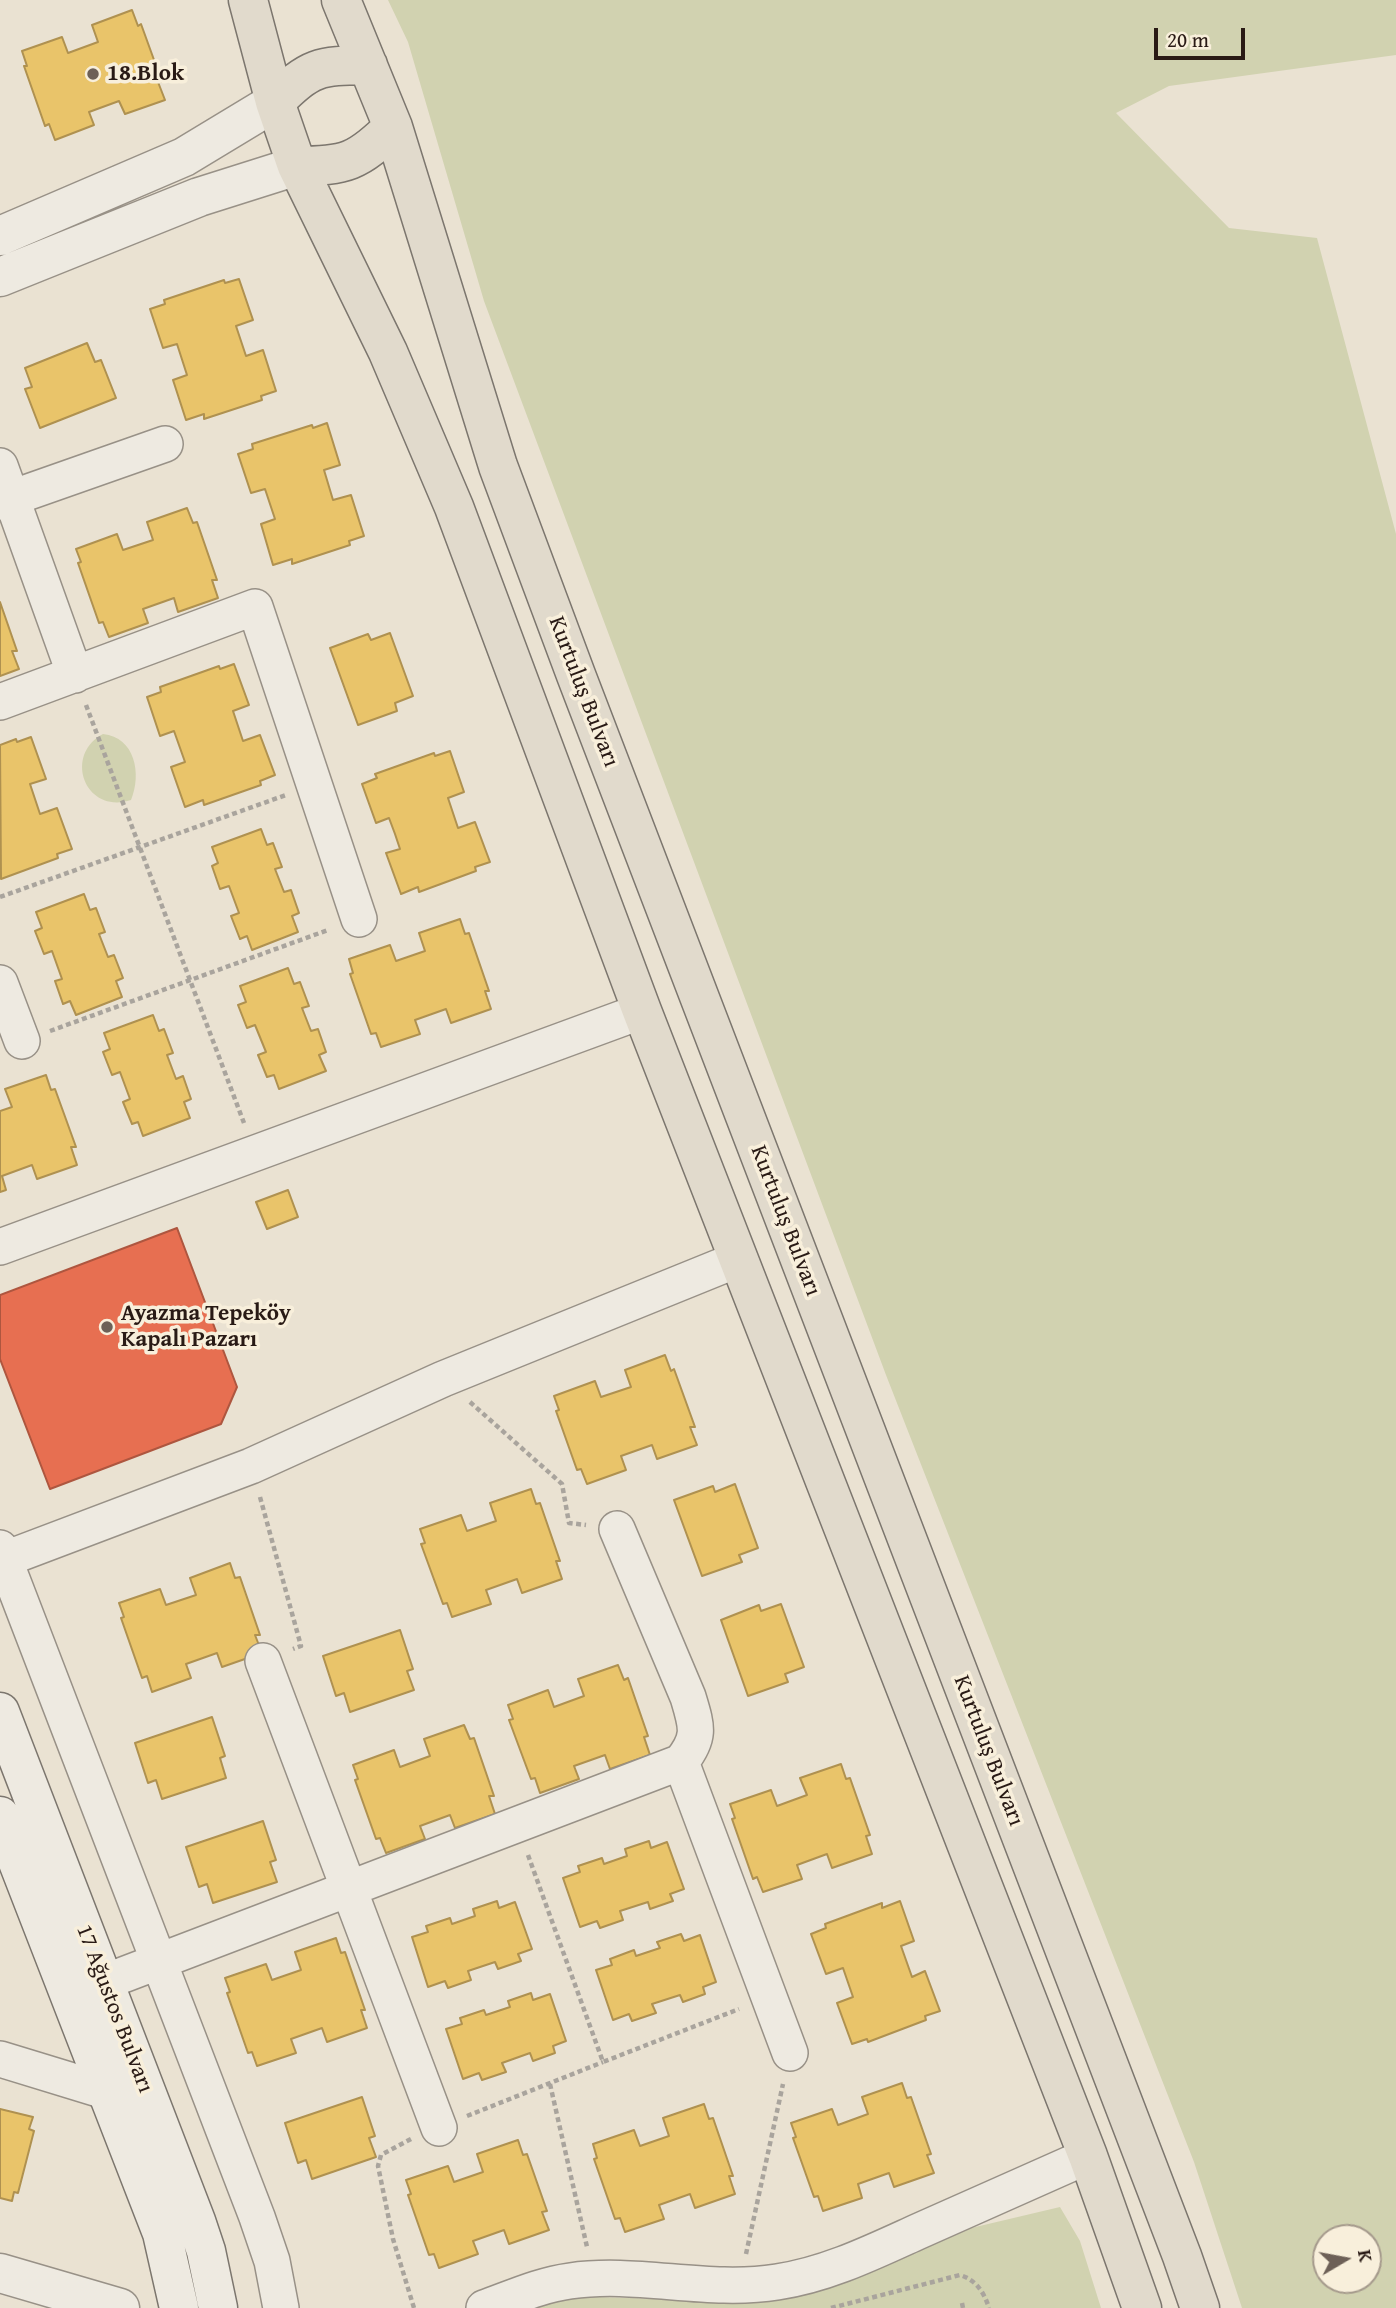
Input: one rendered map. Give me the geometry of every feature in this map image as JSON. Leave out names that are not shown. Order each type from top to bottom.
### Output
[{"type":"highway","points":[[248,0],[275,102],[297,166],[388,352],[454,508],[642,1011],[1088,2156],[1142,2308]]},
{"type":"highway","points":[[297,166],[341,164],[372,148],[393,127],[341,0]]},
{"type":"highway","points":[[275,102],[294,82],[322,66],[368,65]]},
{"type":"highway","name":"Kurtuluş Bulvarı","points":[[393,127],[498,466],[1200,2308]]},
{"type":"main road","points":[[0,236],[184,157],[275,102]]},
{"type":"main road","points":[[0,277],[199,197],[297,166]]},
{"type":"main road","name":"17 Ağustos Bulvarı","points":[[0,1712],[102,1983],[196,2221],[206,2251],[218,2308]]},
{"type":"main road","name":"17 Ağustos Bulvarı","points":[[0,1816],[162,2233],[179,2308]]},
{"type":"main road","points":[[0,2273],[120,2308]]},
{"type":"street","points":[[75,675],[4,489],[165,444]]},
{"type":"street","points":[[0,702],[255,607],[359,919]]},
{"type":"street","points":[[0,983],[22,1041]]},
{"type":"street","points":[[0,1247],[642,1011]]},
{"type":"street","points":[[281,2308],[272,2261],[257,2217],[1,1556],[251,1466],[443,1378],[739,1259]]},
{"type":"street","points":[[102,1983],[681,1762],[696,1737],[696,1722],[617,1529]]},
{"type":"street","points":[[262,1661],[439,2127]]},
{"type":"street","points":[[681,1762],[790,2053]]},
{"type":"street","points":[[0,2059],[105,2091]]},
{"type":"street","points":[[484,2308],[550,2284],[572,2280],[739,2286],[780,2282],[839,2264],[1088,2156]]},
{"type":"path","points":[[75,675],[255,1154]]},
{"type":"path","points":[[0,897],[314,785]]},
{"type":"path","points":[[22,1041],[359,919]]},
{"type":"path","points":[[443,1378],[562,1484],[569,1523],[617,1529]]},
{"type":"path","points":[[251,1466],[301,1646],[262,1661]]},
{"type":"path","points":[[517,1825],[603,2062]]},
{"type":"path","points":[[414,2308],[393,2239],[378,2166],[381,2155],[439,2127],[769,1997]]},
{"type":"path","points":[[739,2286],[790,2053]]},
{"type":"path","points":[[550,2084],[595,2280]]},
{"type":"path","points":[[831,2308],[960,2276],[970,2278],[979,2286],[989,2308]]},
{"type":"green space","points":[[388,0],[1396,0],[1396,55],[1169,86],[1116,113],[1229,228],[1317,238],[1396,534],[1396,2308],[1242,2308],[1194,2162],[886,1375],[484,301],[408,42]]},
{"type":"green space","points":[[103,734],[122,742],[133,758],[136,779],[131,800],[115,802],[102,799],[91,791],[85,780],[82,768],[84,755],[91,743]]},
{"type":"green space","points":[[1060,2207],[1080,2241],[1101,2308],[525,2308],[563,2296],[699,2300]]},
{"type":"building: Konut","name":"18.Blok","points":[[132,10],[138,26],[141,24],[162,82],[158,82],[165,100],[125,114],[119,101],[89,112],[94,125],[55,140],[49,124],[45,126],[24,66],[27,66],[22,51],[62,37],[68,53],[98,42],[92,25]]},
{"type":"building: Konut","points":[[239,279],[253,320],[236,326],[246,356],[263,350],[276,391],[261,396],[262,400],[204,419],[204,414],[186,420],[173,380],[187,375],[177,344],[163,348],[150,309],[165,304],[164,300],[224,280],[225,283]]},
{"type":"building: Konut","points":[[87,343],[95,362],[101,360],[116,398],[40,428],[25,389],[32,387],[25,368]]},
{"type":"building: Konut","points":[[327,423],[340,465],[324,470],[333,500],[351,495],[364,536],[349,541],[350,545],[292,564],[292,559],[273,565],[261,524],[275,519],[265,489],[251,493],[238,454],[253,449],[252,444],[312,425],[313,428]]},
{"type":"building: Konut","points":[[187,508],[193,523],[197,522],[217,580],[212,580],[218,598],[178,612],[174,598],[143,609],[148,623],[109,637],[103,622],[99,623],[78,563],[81,562],[76,549],[117,534],[123,550],[153,540],[147,522]]},
{"type":"building: Konut","points":[[0,602],[17,651],[12,651],[19,669],[0,676]]},
{"type":"building: Konut","points":[[390,633],[413,696],[395,703],[397,711],[358,725],[330,648],[368,634],[371,640]]},
{"type":"building: Konut","points":[[234,664],[249,705],[233,711],[243,741],[260,735],[275,775],[260,781],[261,785],[204,805],[203,800],[185,807],[171,767],[185,762],[174,731],[160,736],[147,697],[161,692],[160,687],[219,666],[220,669]]},
{"type":"building: Konut","points":[[31,737],[46,779],[30,784],[40,814],[57,808],[72,849],[57,854],[58,858],[1,879],[0,745]]},
{"type":"building: Konut","points":[[450,751],[464,792],[448,798],[458,828],[475,822],[490,862],[475,867],[476,871],[419,892],[418,887],[401,894],[386,853],[400,849],[395,834],[389,818],[376,823],[362,784],[377,778],[375,774],[434,753],[435,756]]},
{"type":"building: Konut","points":[[261,829],[267,845],[273,843],[282,867],[275,869],[284,892],[291,890],[299,913],[292,916],[298,932],[252,950],[247,936],[240,939],[231,916],[239,913],[229,886],[220,889],[212,866],[218,863],[212,847]]},
{"type":"building: Konut","points":[[84,894],[90,910],[96,908],[105,932],[99,934],[108,957],[114,955],[123,978],[116,981],[122,997],[76,1015],[70,1001],[63,1004],[55,981],[62,979],[52,951],[44,954],[35,931],[42,928],[36,912]]},
{"type":"building: Konut","points":[[460,919],[465,934],[469,933],[489,991],[485,991],[491,1009],[451,1023],[446,1009],[415,1020],[420,1034],[381,1047],[376,1033],[371,1034],[350,974],[353,973],[349,959],[390,945],[396,961],[425,951],[419,933]]},
{"type":"building: Konut","points":[[288,968],[294,984],[300,982],[309,1006],[302,1008],[311,1031],[318,1029],[326,1052],[319,1055],[326,1071],[279,1089],[274,1075],[267,1077],[258,1055],[266,1052],[255,1025],[247,1028],[238,1005],[246,1002],[240,986]]},
{"type":"building: Konut","points":[[153,1015],[159,1031],[164,1029],[173,1053],[167,1055],[176,1079],[183,1076],[191,1099],[184,1102],[190,1118],[143,1136],[138,1122],[132,1124],[123,1102],[130,1099],[120,1072],[112,1075],[103,1052],[110,1049],[104,1033]]},
{"type":"building: Konut","points":[[46,1075],[51,1090],[55,1089],[76,1147],[71,1147],[77,1165],[37,1179],[32,1165],[2,1176],[6,1190],[0,1192],[0,1111],[12,1107],[5,1089]]},
{"type":"building: Konut","points":[[288,1190],[298,1217],[267,1229],[256,1202]]},
{"type":"building: Konut","points":[[665,1355],[671,1371],[674,1369],[695,1427],[690,1427],[697,1445],[657,1459],[652,1445],[621,1456],[626,1470],[587,1484],[581,1469],[577,1470],[556,1411],[559,1410],[554,1396],[595,1381],[601,1397],[631,1387],[625,1370]]},
{"type":"building: Konut","points":[[735,1484],[758,1548],[739,1555],[742,1562],[702,1576],[674,1500],[713,1486],[715,1492]]},
{"type":"building: Konut","points":[[531,1489],[536,1504],[540,1503],[560,1561],[556,1561],[562,1579],[522,1593],[517,1579],[486,1590],[491,1604],[452,1617],[447,1603],[443,1604],[421,1544],[425,1543],[420,1529],[461,1515],[467,1531],[496,1521],[490,1503]]},
{"type":"building: Konut","points":[[230,1563],[235,1578],[240,1577],[260,1635],[255,1635],[262,1653],[222,1667],[217,1653],[186,1664],[191,1678],[152,1692],[147,1676],[142,1678],[121,1618],[124,1617],[119,1603],[160,1589],[166,1605],[196,1595],[190,1578]]},
{"type":"building: Konut","points":[[781,1604],[804,1667],[785,1674],[788,1682],[748,1696],[721,1620],[759,1605],[761,1611]]},
{"type":"building: Konut","points":[[400,1630],[413,1669],[407,1671],[414,1690],[350,1712],[344,1693],[336,1696],[323,1656]]},
{"type":"building: Konut","points":[[618,1665],[624,1680],[628,1678],[648,1736],[644,1737],[650,1755],[610,1769],[605,1755],[574,1766],[579,1779],[540,1793],[535,1778],[531,1779],[509,1720],[513,1719],[508,1705],[548,1690],[554,1707],[584,1696],[578,1679]]},
{"type":"building: Konut","points":[[212,1717],[225,1756],[220,1758],[226,1778],[162,1799],[156,1780],[148,1783],[135,1743]]},
{"type":"building: Konut","points":[[464,1725],[470,1739],[474,1738],[494,1796],[489,1796],[495,1814],[455,1828],[450,1815],[420,1826],[425,1839],[386,1853],[380,1838],[376,1839],[355,1780],[358,1779],[353,1765],[394,1750],[400,1767],[430,1756],[424,1739]]},
{"type":"building: Konut","points":[[841,1764],[846,1779],[850,1778],[870,1835],[866,1836],[872,1854],[832,1868],[827,1854],[797,1865],[802,1879],[763,1892],[757,1877],[753,1879],[732,1819],[735,1818],[730,1804],[771,1790],[777,1806],[807,1795],[800,1778]]},
{"type":"building: Konut","points":[[263,1821],[276,1860],[270,1862],[277,1882],[213,1903],[207,1884],[199,1887],[186,1847]]},
{"type":"building: Konut","points":[[649,1841],[651,1848],[667,1842],[684,1889],[670,1894],[673,1901],[650,1909],[648,1902],[620,1911],[623,1920],[600,1928],[597,1921],[580,1927],[563,1878],[580,1872],[578,1866],[602,1858],[604,1864],[627,1856],[625,1849]]},
{"type":"building: Konut","points":[[497,1901],[499,1908],[515,1902],[532,1949],[518,1954],[521,1961],[498,1969],[495,1962],[468,1971],[471,1980],[448,1988],[445,1981],[428,1987],[412,1937],[428,1932],[426,1926],[450,1918],[452,1924],[475,1916],[473,1909]]},
{"type":"building: Konut","points":[[900,1901],[914,1941],[901,1946],[912,1977],[925,1971],[940,2011],[925,2016],[926,2020],[868,2042],[867,2039],[852,2044],[837,2003],[853,1997],[843,1968],[826,1974],[811,1934],[826,1928],[825,1924],[882,1903],[882,1908]]},
{"type":"building: Konut","points":[[681,1934],[684,1941],[700,1935],[716,1982],[703,1987],[705,1994],[683,2002],[680,1995],[652,2004],[656,2013],[632,2021],[629,2014],[613,2020],[596,1970],[612,1965],[610,1959],[634,1950],[636,1956],[660,1948],[657,1942]]},
{"type":"building: Konut","points":[[336,1938],[341,1953],[345,1952],[365,2010],[361,2010],[367,2028],[327,2042],[322,2028],[291,2039],[296,2053],[257,2066],[252,2052],[248,2053],[227,1993],[230,1992],[225,1978],[266,1964],[272,1980],[301,1970],[295,1952]]},
{"type":"building: Konut","points":[[531,1993],[533,2000],[550,1994],[566,2041],[553,2046],[555,2053],[533,2061],[530,2053],[502,2063],[506,2072],[482,2080],[479,2073],[463,2079],[446,2029],[462,2024],[460,2018],[484,2010],[486,2015],[510,2007],[508,2001]]},
{"type":"building: Konut","points":[[902,2083],[907,2098],[911,2097],[931,2154],[927,2155],[934,2173],[894,2187],[889,2173],[858,2184],[862,2198],[823,2211],[818,2196],[814,2197],[793,2138],[796,2137],[791,2123],[832,2109],[838,2125],[868,2114],[862,2097]]},
{"type":"building: Konut","points":[[362,2097],[375,2136],[369,2138],[376,2157],[312,2179],[306,2160],[298,2163],[285,2123]]},
{"type":"building: Konut","points":[[704,2104],[709,2119],[713,2118],[733,2176],[729,2176],[735,2194],[695,2208],[690,2194],[659,2205],[664,2219],[625,2232],[620,2218],[615,2219],[594,2159],[597,2158],[593,2144],[634,2130],[640,2146],[669,2136],[663,2118]]},
{"type":"building: Konut","points":[[0,2109],[33,2117],[29,2129],[34,2131],[18,2193],[14,2192],[12,2201],[0,2198]]},
{"type":"building: Konut","points":[[518,2140],[523,2155],[527,2154],[547,2211],[542,2212],[549,2230],[509,2244],[504,2230],[473,2241],[478,2254],[439,2268],[434,2254],[429,2255],[408,2195],[411,2194],[406,2180],[448,2166],[454,2182],[483,2172],[477,2154]]},
{"type":"building: Ticaret","name":"Ayazma Tepeköy Kapalı Pazarı","points":[[177,1228],[237,1387],[221,1424],[50,1489],[0,1359],[0,1295]]},
{"type":"place","name":"18.Blok","points":[[93,74]]},
{"type":"place","name":"Ayazma Tepeköy Kapalı Pazarı","points":[[107,1327]]}]
